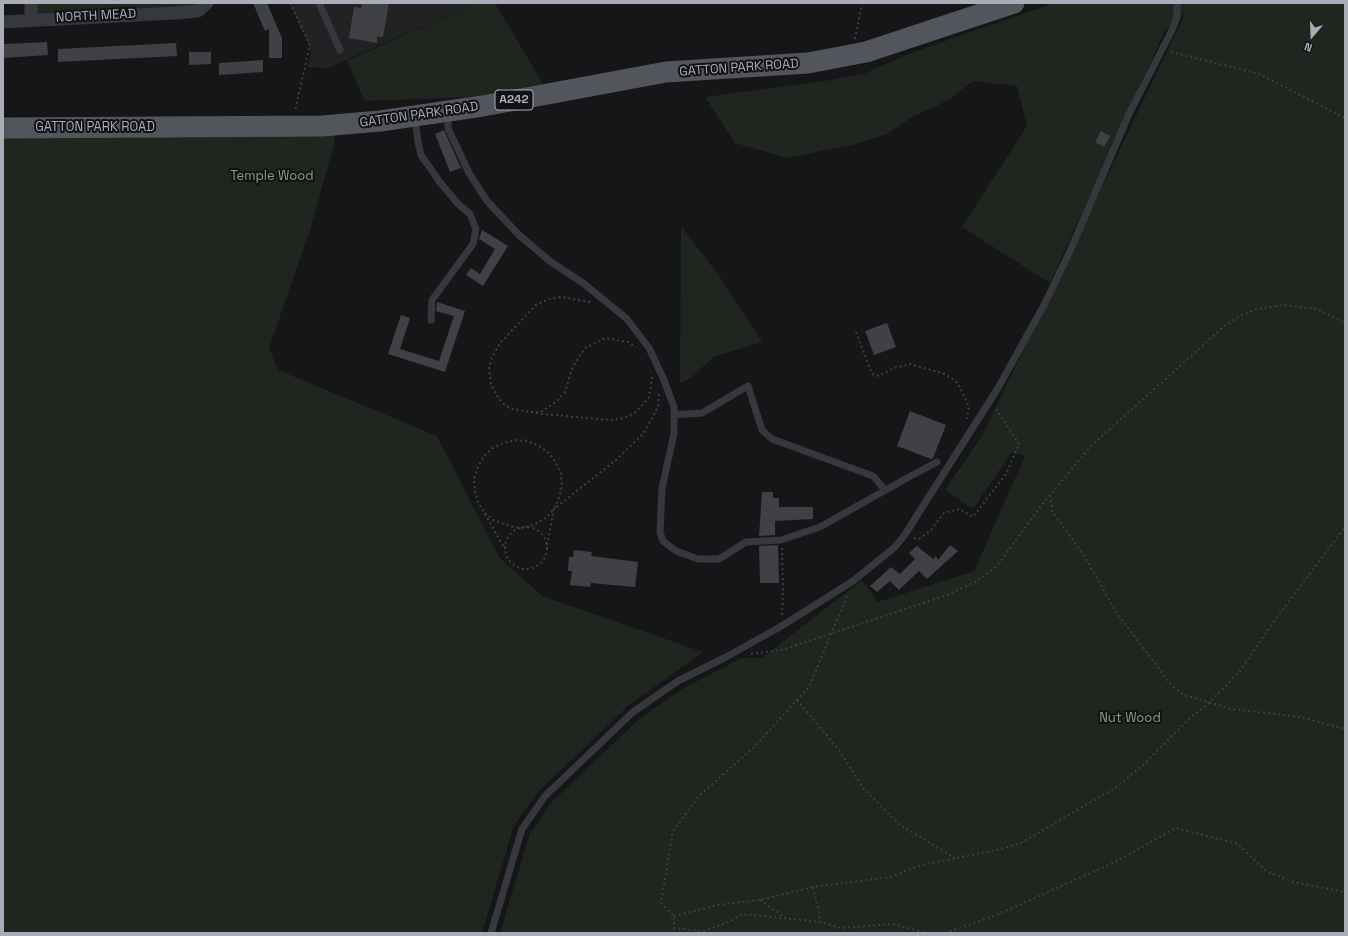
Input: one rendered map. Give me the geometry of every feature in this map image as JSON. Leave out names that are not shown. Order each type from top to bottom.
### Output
[{"type":"main road","name":"GATTON PARK ROAD","points":[[3,128],[329,126],[415,116],[666,72],[808,63],[852,55],[866,52],[1014,3]]},
{"type":"street","points":[[30,3],[31,19]]},
{"type":"street","name":"NORTH MEAD","points":[[3,22],[31,19],[175,13],[198,10],[207,3]]},
{"type":"lane","points":[[319,3],[340,50]]},
{"type":"lane","points":[[491,933],[522,829],[545,796],[633,712],[678,681],[726,658],[780,627],[853,581],[896,547],[991,399],[1044,306],[1070,251],[1129,114],[1163,49],[1177,17],[1177,3]]},
{"type":"lane","points":[[448,111],[448,128],[469,173],[487,201],[519,235],[551,262],[583,283],[628,319],[649,348],[664,380],[674,407],[674,434],[662,488],[660,532],[663,541],[676,551],[698,559],[719,559],[746,542],[781,540],[820,528],[937,462]]},
{"type":"lane","points":[[415,116],[421,155],[439,181],[458,204],[470,214],[476,229],[473,244],[432,300],[431,320]]},
{"type":"lane","points":[[674,416],[702,413],[748,386],[762,430],[772,439],[873,476],[885,490]]},
{"type":"path","points":[[290,3],[310,45],[292,126]]},
{"type":"path","points":[[852,55],[862,3]]},
{"type":"path","points":[[1163,49],[1259,74],[1345,118]]},
{"type":"path","points":[[594,304],[573,298],[549,298],[536,305],[500,343],[489,367],[492,385],[506,406],[531,412],[610,420],[624,418],[636,412],[649,397],[653,372]]},
{"type":"path","points":[[1345,323],[1317,309],[1282,305],[1257,309],[1238,317],[1221,329],[1091,446],[1049,496],[1052,511],[1085,557],[1116,612],[1172,686],[1184,695],[1208,704],[1232,710],[1300,717],[1345,729]]},
{"type":"path","points":[[856,332],[872,374],[879,376],[894,368],[910,364],[945,374],[958,384],[968,407],[966,424]]},
{"type":"path","points":[[531,412],[541,412],[557,401],[565,392],[573,366],[585,348],[605,338],[628,342],[637,347]]},
{"type":"path","points":[[505,549],[508,537],[512,532],[540,521],[616,460],[643,434],[658,407],[659,389]]},
{"type":"path","points":[[904,536],[919,539],[931,530],[944,513],[959,509],[973,517],[1006,474],[1019,444],[991,399]]},
{"type":"path","points":[[516,440],[528,441],[549,453],[556,463],[562,486],[554,509],[545,558],[535,568],[528,569],[515,566],[506,556],[505,549],[485,513],[478,502],[474,479],[484,456],[493,448],[516,440]]},
{"type":"path","points":[[726,658],[782,650],[947,595],[977,581],[997,566],[1055,489]]},
{"type":"path","points":[[485,513],[502,525],[536,530],[541,534],[547,545]]},
{"type":"path","points":[[674,916],[718,905],[760,900],[814,887],[890,877],[922,865],[997,850],[1021,843],[1115,788],[1142,766],[1191,717],[1208,704],[1240,671],[1275,620],[1345,528]]},
{"type":"path","points":[[780,627],[783,589],[781,540]]},
{"type":"path","points":[[853,581],[809,687],[754,747],[699,796],[673,830],[661,903],[674,916],[674,928],[704,931],[731,921],[742,914],[821,922],[841,928],[892,924],[927,933]]},
{"type":"path","points":[[797,700],[839,750],[864,789],[900,825],[955,858]]},
{"type":"path","points":[[945,933],[994,916],[1113,863],[1176,828],[1238,844],[1266,871],[1293,882],[1345,892]]},
{"type":"path","points":[[814,887],[821,922]]},
{"type":"path","points":[[760,900],[787,919]]},
{"type":"shaded area","points":[[290,3],[476,3],[328,68],[308,67],[311,51]]},
{"type":"green space","points":[[30,3],[203,3],[198,11],[31,19]]},
{"type":"green space","points":[[476,3],[495,3],[549,94],[365,101],[347,61]]},
{"type":"green space","name":"Nut Wood","points":[[1054,3],[1345,3],[1345,933],[500,933],[530,833],[552,802],[639,719],[682,689],[742,658],[762,658],[862,580],[878,602],[974,571],[1025,456],[1011,453],[973,509],[945,490],[983,434],[1186,12],[1165,30],[1050,283],[962,227],[1027,126],[1017,86],[973,81],[949,100],[914,116],[887,134],[856,144],[788,158],[735,143],[705,97],[831,80],[866,73],[908,54]]},
{"type":"green space","name":"Temple Wood","points":[[337,125],[334,144],[311,227],[269,348],[278,370],[437,436],[499,557],[542,596],[703,652],[628,706],[539,791],[514,825],[482,933],[3,933],[3,128]]},
{"type":"green space","points":[[681,226],[720,277],[762,342],[713,357],[691,378],[680,383]]},
{"type":"building","points":[[253,3],[267,3],[282,38],[282,58],[269,58],[269,29],[265,31]]},
{"type":"building","points":[[362,3],[389,3],[383,37],[377,36],[377,43],[349,38],[354,7],[361,8]]},
{"type":"building","points":[[47,42],[48,55],[3,58],[3,44]]},
{"type":"building","points":[[176,43],[177,56],[58,62],[58,49]]},
{"type":"building","points":[[189,52],[211,52],[211,64],[189,65]]},
{"type":"building","points":[[263,60],[263,72],[219,75],[219,63]]},
{"type":"building","points":[[444,130],[461,168],[450,172],[435,134]]},
{"type":"building","points":[[1101,131],[1110,136],[1104,147],[1095,142]]},
{"type":"building","points":[[482,230],[508,246],[483,286],[466,275],[471,268],[480,274],[495,249],[479,239]]},
{"type":"building","points":[[437,302],[465,311],[445,372],[388,354],[401,315],[410,318],[400,349],[439,361],[454,316],[436,311]]},
{"type":"building","points":[[887,323],[896,347],[874,355],[865,331]]},
{"type":"building","points":[[910,411],[946,425],[933,458],[931,459],[897,446]]},
{"type":"building","points":[[762,492],[773,492],[773,498],[779,498],[779,507],[813,507],[813,519],[775,521],[775,535],[759,536]]},
{"type":"building","points":[[778,545],[779,583],[760,583],[759,546]]},
{"type":"building","points":[[950,545],[958,551],[927,579],[919,571],[899,590],[890,581],[877,592],[870,586],[891,567],[900,574],[915,559],[909,553],[917,546],[933,559],[936,556],[938,560]]},
{"type":"building","points":[[574,550],[592,552],[591,556],[638,562],[635,587],[591,583],[590,587],[570,585],[572,571],[568,571],[569,557],[573,557]]}]
